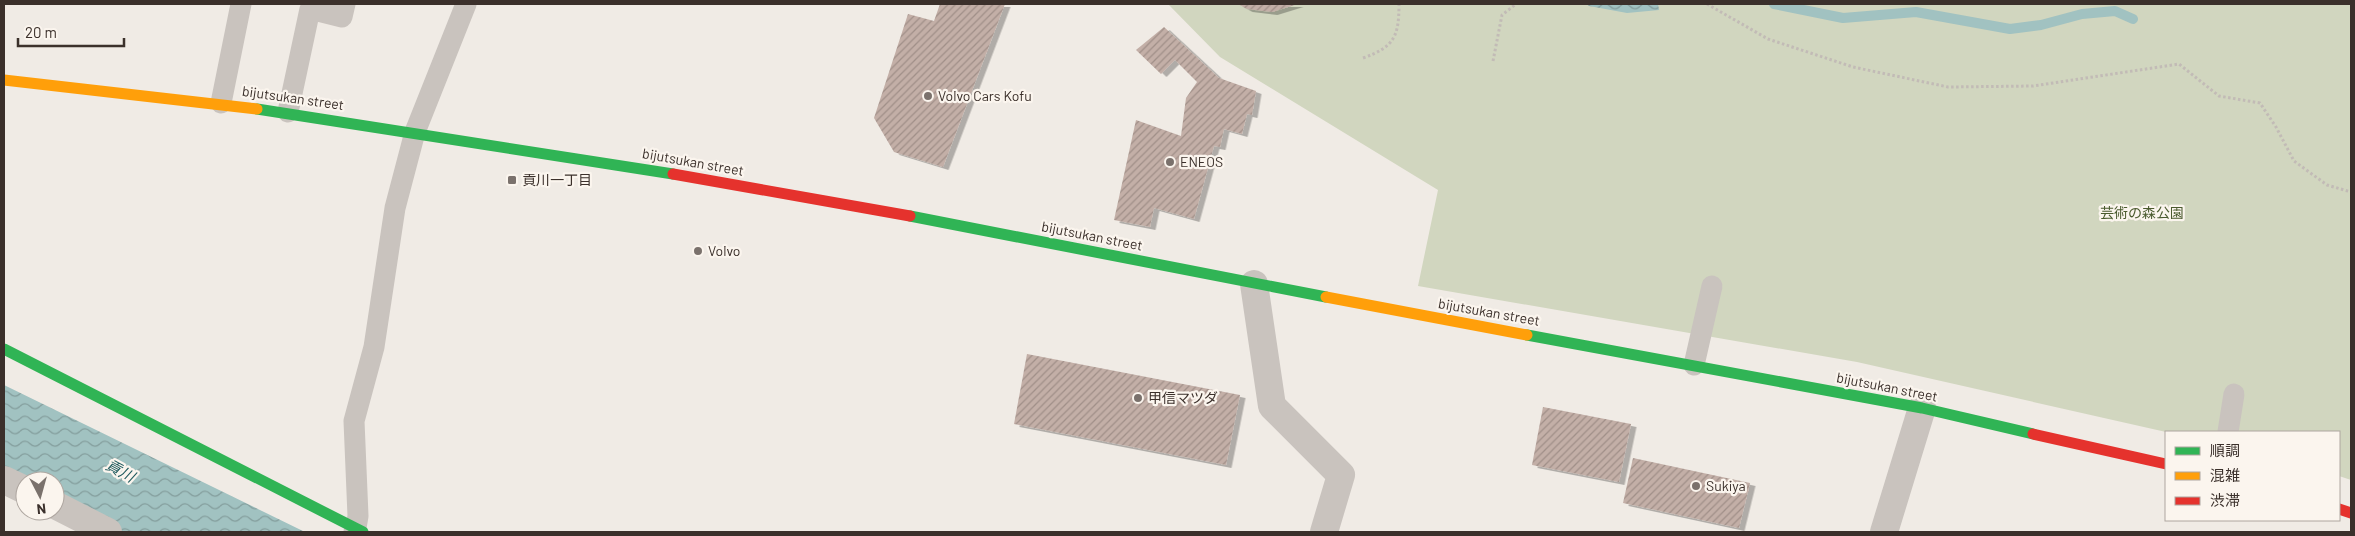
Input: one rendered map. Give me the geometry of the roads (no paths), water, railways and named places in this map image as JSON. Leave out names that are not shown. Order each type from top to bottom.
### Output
[{"type":"main road","name":"bijutsukan street","points":[[4,80],[288,112],[946,222],[1254,284],[1922,408],[2165,464]]},
{"type":"main road","points":[[4,349],[358,531]]},
{"type":"street","points":[[1254,284],[1272,406],[1341,475],[1324,532]]},
{"type":"street","points":[[1884,532],[1922,408]]},
{"type":"street","points":[[65,510],[108,532]]},
{"type":"lane","points":[[221,103],[241,4]]},
{"type":"lane","points":[[288,112],[310,9],[342,17],[345,4]]},
{"type":"lane","points":[[358,531],[354,421],[374,347],[395,208],[415,132],[466,4]]},
{"type":"lane","points":[[1694,365],[1712,286]]},
{"type":"lane","points":[[2228,431],[2234,394]]},
{"type":"water","points":[[1586,4],[1658,4],[1659,10],[1627,13]]},
{"type":"water","name":"貢川","points":[[4,385],[305,532],[120,532],[65,502],[65,471],[15,471],[15,476],[4,470]]},
{"type":"waterway","points":[[1774,4],[1843,18],[1916,12],[2010,29],[2041,25],[2082,14],[2115,11],[2133,19]]},
{"type":"place","name":"Volvo Cars Kofu","points":[[928,96]]},
{"type":"place","name":"ENEOS","points":[[1170,162]]},
{"type":"place","name":"貢川一丁目","points":[[512,180]]},
{"type":"place","name":"Volvo","points":[[698,251]]},
{"type":"place","name":"甲信マツダ","points":[[1138,398]]},
{"type":"place","name":"Sukiya","points":[[1696,486]]},
{"type":"park label","name":"芸術の森公園","points":[[2142,213]]}]
